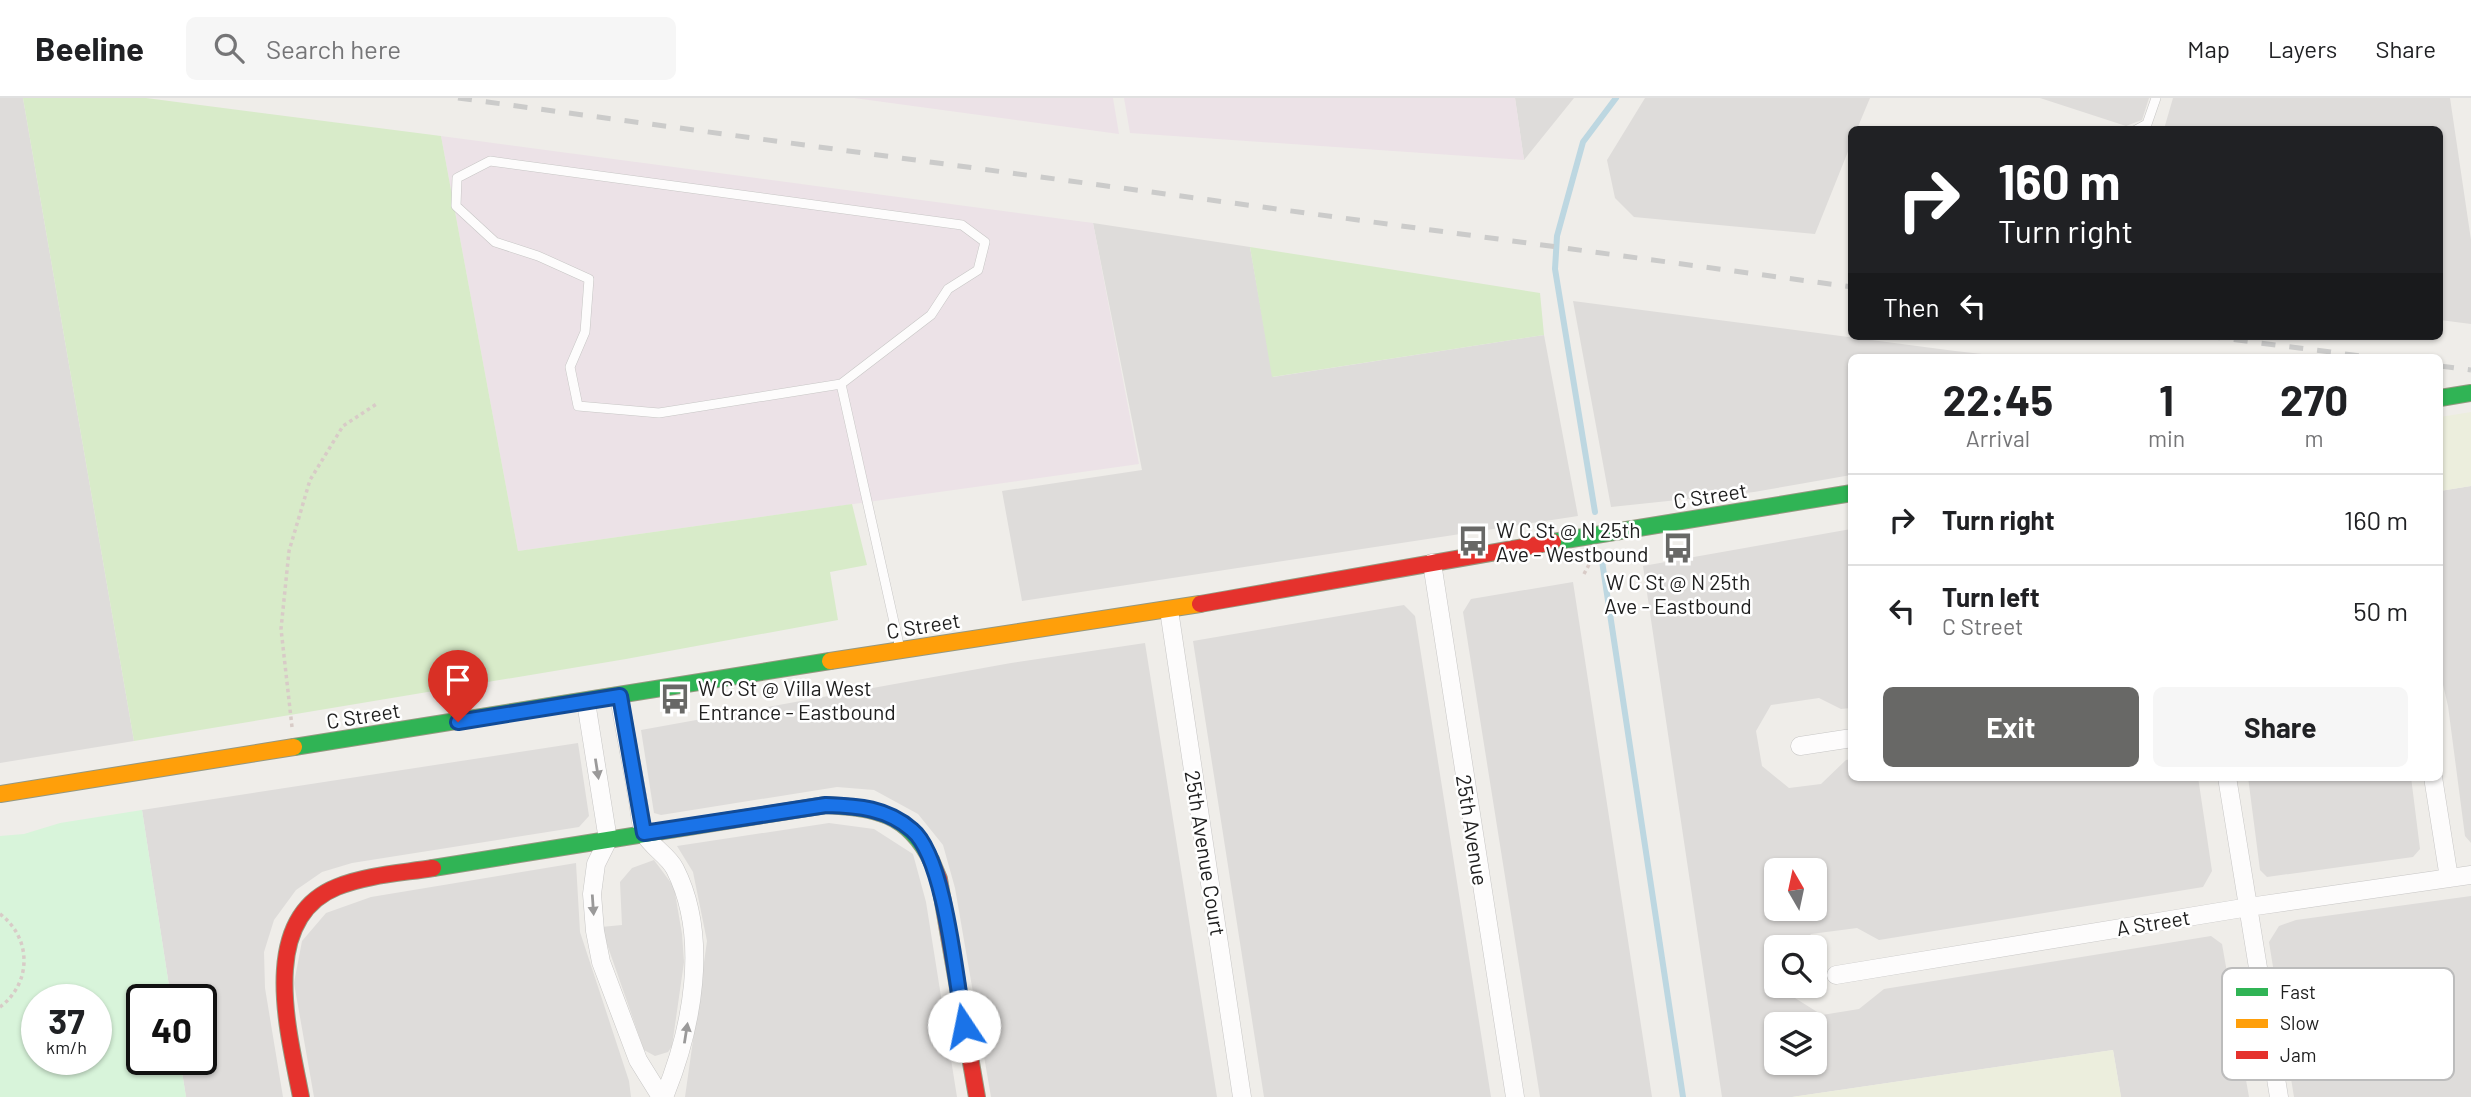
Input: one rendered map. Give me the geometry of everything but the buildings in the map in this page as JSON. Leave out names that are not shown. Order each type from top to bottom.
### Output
[{"type":"street","points":[[2443,398],[2471,393]]},
{"type":"street","name":"C Street","points":[[0,794],[900,650],[1169,610],[1848,494]]},
{"type":"street","name":"25th Avenue","points":[[1432,563],[1515,1097]]},
{"type":"street","name":"25th Avenue Court","points":[[1169,610],[1242,1097]]},
{"type":"street","points":[[620,696],[644,833],[670,860],[677,872],[688,905],[693,935],[694,960],[687,1026],[679,1062],[663,1097]]},
{"type":"street","points":[[586,702],[608,840],[596,864],[592,894],[601,962],[638,1060],[663,1097]]},
{"type":"street","points":[[1800,746],[1848,739]]},
{"type":"street","points":[[2228,781],[2259,968]]},
{"type":"street","points":[[2434,781],[2449,878]]},
{"type":"street","points":[[301,1097],[282,975],[288,940],[308,908],[333,888],[385,876],[826,805],[857,806],[886,813],[915,831],[929,852],[939,879],[976,1097]]},
{"type":"street","name":"A Street","points":[[1836,975],[2249,907],[2471,875]]},
{"type":"lane","points":[[2143,126],[2147,124],[2156,98]]},
{"type":"lane","points":[[490,161],[962,225],[985,242],[978,270],[948,289],[931,315],[841,384],[659,414],[578,406],[570,367],[585,332],[589,279],[538,256],[495,242],[456,206],[457,178],[490,161]]},
{"type":"lane","points":[[841,384],[900,650]]},
{"type":"path","points":[[295,747],[286,690],[282,629],[289,551],[310,480],[343,426],[378,403]]},
{"type":"path","points":[[1584,574],[1595,555]]},
{"type":"path","points":[[0,914],[10,922],[20,938],[25,956],[23,975],[16,992],[0,1007]]},
{"type":"shaded area","points":[[0,98],[23,98],[134,741],[0,763]]},
{"type":"shaded area","points":[[854,98],[1113,98],[1119,134]]},
{"type":"shaded area","points":[[1124,98],[1515,98],[1524,160],[1130,133]]},
{"type":"shaded area","points":[[1515,98],[1574,98],[1524,160]]},
{"type":"shaded area","points":[[1645,98],[1870,98],[1858,126],[1848,126],[1848,152],[1815,234],[1634,217],[1615,198],[1607,160]]},
{"type":"shaded area","points":[[2040,98],[2149,98],[2142,120],[2126,126]]},
{"type":"shaded area","points":[[2173,98],[2450,98],[2471,240],[2471,324],[2443,320],[2443,126],[2165,126]]},
{"type":"shaded area","points":[[441,136],[1093,223],[1139,464],[518,551]]},
{"type":"shaded area","points":[[1093,223],[1250,247],[1273,377],[1544,335],[1578,516],[1022,601],[1002,491],[1142,470]]},
{"type":"shaded area","points":[[1573,301],[1848,337],[1848,340],[1871,340],[1982,354],[1848,354],[1848,476],[1754,492],[1611,507]]},
{"type":"shaded area","points":[[2471,486],[2471,843],[2465,836],[2443,685],[2443,491]]},
{"type":"shaded area","points":[[1848,530],[1848,708],[1841,709],[1819,698],[1771,705],[1756,731],[1762,766],[1789,788],[1821,784],[1848,760],[1848,781],[2199,781],[2212,871],[2203,887],[1879,940],[1857,928],[1810,935],[1764,935],[1764,998],[1795,998],[1817,1012],[1764,1012],[1764,1075],[1827,1075],[1827,1014],[1859,1009],[1884,989],[2211,936],[2222,944],[2226,968],[2222,968],[2222,1080],[2246,1080],[2249,1097],[2121,1097],[2113,1050],[1792,1097],[1722,1097],[1643,566]]},
{"type":"shaded area","points":[[1573,582],[1652,1097],[1540,1097],[1463,612],[1471,599]]},
{"type":"shaded area","points":[[1404,605],[1415,616],[1491,1097],[1264,1097],[1193,641]]},
{"type":"shaded area","points":[[1145,643],[1217,1097],[991,1097],[955,888],[943,845],[918,814],[874,790],[837,787],[661,815],[654,813],[641,730],[1011,663]]},
{"type":"shaded area","points":[[578,743],[589,816],[579,827],[352,863],[322,872],[296,890],[274,920],[264,952],[265,988],[283,1097],[186,1097],[183,1075],[217,1075],[217,984],[169,984],[142,810]]},
{"type":"shaded area","points":[[2249,781],[2412,781],[2420,849],[2413,857],[2267,877],[2260,870]]},
{"type":"shaded area","points":[[829,823],[874,829],[913,854],[926,902],[957,1097],[685,1097],[707,941],[693,872],[677,846]]},
{"type":"shaded area","points":[[654,860],[674,887],[684,962],[672,1046],[668,1052],[655,1056],[644,1050],[601,927],[622,925],[620,882],[632,868]]},
{"type":"shaded area","points":[[576,863],[580,932],[629,1081],[631,1097],[314,1097],[294,983],[302,941],[326,913],[371,897]]},
{"type":"shaded area","points":[[2471,896],[2471,1097],[2294,1097],[2291,1080],[2454,1080],[2454,968],[2273,968],[2269,942],[2279,926],[2296,920]]},
{"type":"green space","points":[[23,98],[146,98],[441,136],[518,551],[852,504],[867,565],[830,572],[838,620],[626,659],[134,741]]},
{"type":"green space","points":[[1250,247],[1540,293],[1544,335],[1272,377]]},
{"type":"green space","points":[[2471,412],[2471,486],[2443,491],[2443,417]]},
{"type":"green space","points":[[142,810],[169,984],[126,984],[126,1075],[183,1075],[186,1097],[0,1097],[0,836],[24,834],[60,823]]},
{"type":"green space","points":[[2113,1050],[2121,1097],[1792,1097]]},
{"type":"waterway","points":[[1595,512],[1555,269],[1557,236],[1583,142],[1616,98]]},
{"type":"waterway","points":[[1602,561],[1683,1097]]},
{"type":"railway","points":[[458,98],[1848,286]]},
{"type":"railway","points":[[2237,340],[2346,354]]},
{"type":"railway","points":[[2443,366],[2471,370]]},
{"type":"traffic: fast","points":[[2443,398],[2471,393]]},
{"type":"traffic: fast","points":[[1553,542],[1848,494]]},
{"type":"traffic: fast","points":[[294,747],[830,661]]},
{"type":"traffic: fast","points":[[433,868],[826,805],[860,808],[888,816],[912,832],[931,860]]},
{"type":"traffic: slow","points":[[830,661],[1200,604]]},
{"type":"traffic: slow","points":[[0,794],[294,747]]},
{"type":"traffic: jam","points":[[1200,604],[1553,542]]},
{"type":"traffic: jam","points":[[931,860],[939,879],[977,1097]]},
{"type":"traffic: jam","points":[[301,1097],[290,1042],[284,980],[287,951],[296,924],[312,903],[337,887],[372,877],[433,868]]},
{"type":"place","name":"W C St @ N 25th Ave - Westbound","points":[[1473,541]]},
{"type":"place","name":"W C St @ N 25th Ave - Eastbound","points":[[1678,548]]},
{"type":"place","name":"W C St @ Villa West Entrance - Eastbound","points":[[675,699]]},
{"type":"route","points":[[458,722],[620,696],[644,833],[826,805],[857,806],[886,813],[897,819],[915,831],[929,852],[939,879],[964,1026]]}]
